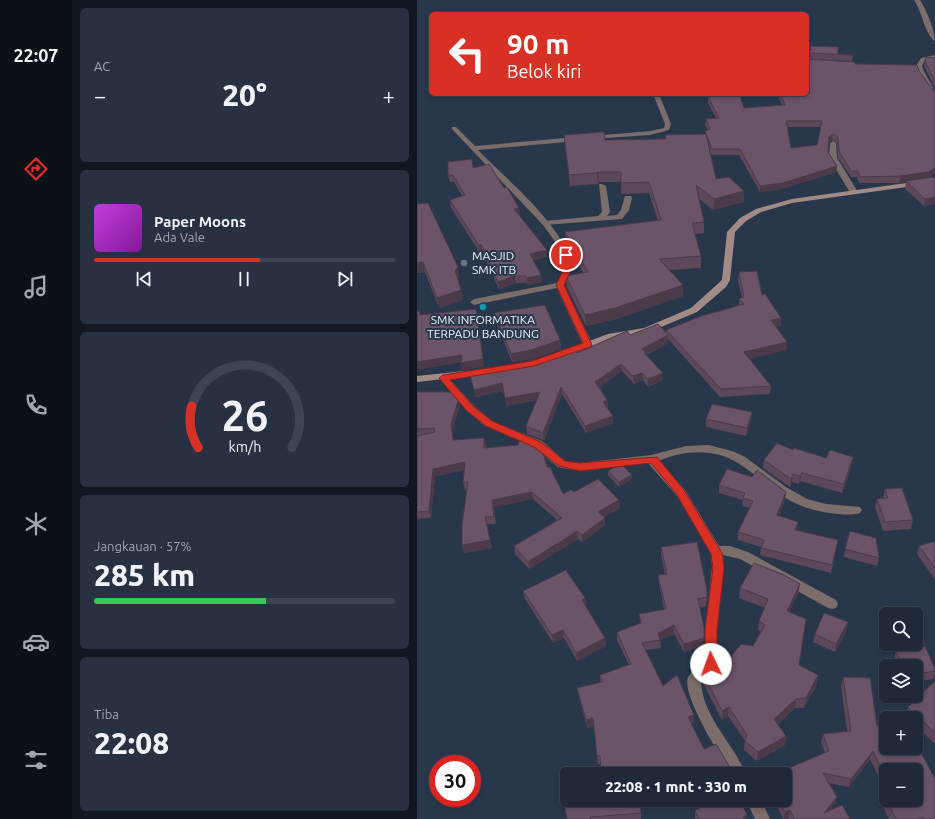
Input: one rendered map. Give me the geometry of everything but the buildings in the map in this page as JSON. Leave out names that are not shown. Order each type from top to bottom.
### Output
[{"type":"main road","points":[[557,356],[611,336],[646,330],[693,310],[723,285],[726,280],[731,232],[735,226],[750,215],[779,203],[935,181]]},
{"type":"main road","points":[[417,379],[443,378],[492,371]]},
{"type":"street","points":[[917,0],[925,13],[932,36],[935,40]]},
{"type":"street","points":[[935,57],[923,59],[915,67],[935,94]]},
{"type":"street","points":[[473,148],[663,130],[668,126],[668,124],[657,96]]},
{"type":"street","points":[[453,128],[533,208],[559,242],[568,261],[567,274],[560,285],[474,302]]},
{"type":"street","points":[[833,143],[833,158],[854,192]]},
{"type":"street","points":[[600,219],[606,212],[601,186]]},
{"type":"street","points":[[545,223],[619,217],[625,210],[628,198]]},
{"type":"street","points":[[560,285],[587,345]]},
{"type":"street","points":[[443,378],[470,408],[489,424],[538,444],[562,464],[580,467],[653,459],[676,450],[697,449],[720,451],[740,459],[797,499],[821,507],[839,510],[856,510]]},
{"type":"street","points":[[653,459],[681,493],[715,550],[719,568],[711,630],[711,666],[694,679],[694,688],[695,696],[735,767]]},
{"type":"street","points":[[715,550],[730,551],[744,555],[832,604]]},
{"type":"street","points":[[757,807],[763,819]]},
{"type":"place","name":"MASJID SMK ITB","points":[[464,263]]},
{"type":"place","name":"SMK INFORMATIKA TERPADU BANDUNG","points":[[483,307]]},
{"type":"route","points":[[566,255],[569,266],[567,274],[560,285],[575,315],[587,345],[557,356],[514,368],[443,378],[470,408],[489,424],[538,444],[562,464],[580,467],[621,463],[649,458],[653,459],[681,493],[717,553],[719,568],[711,630],[711,664]]}]
